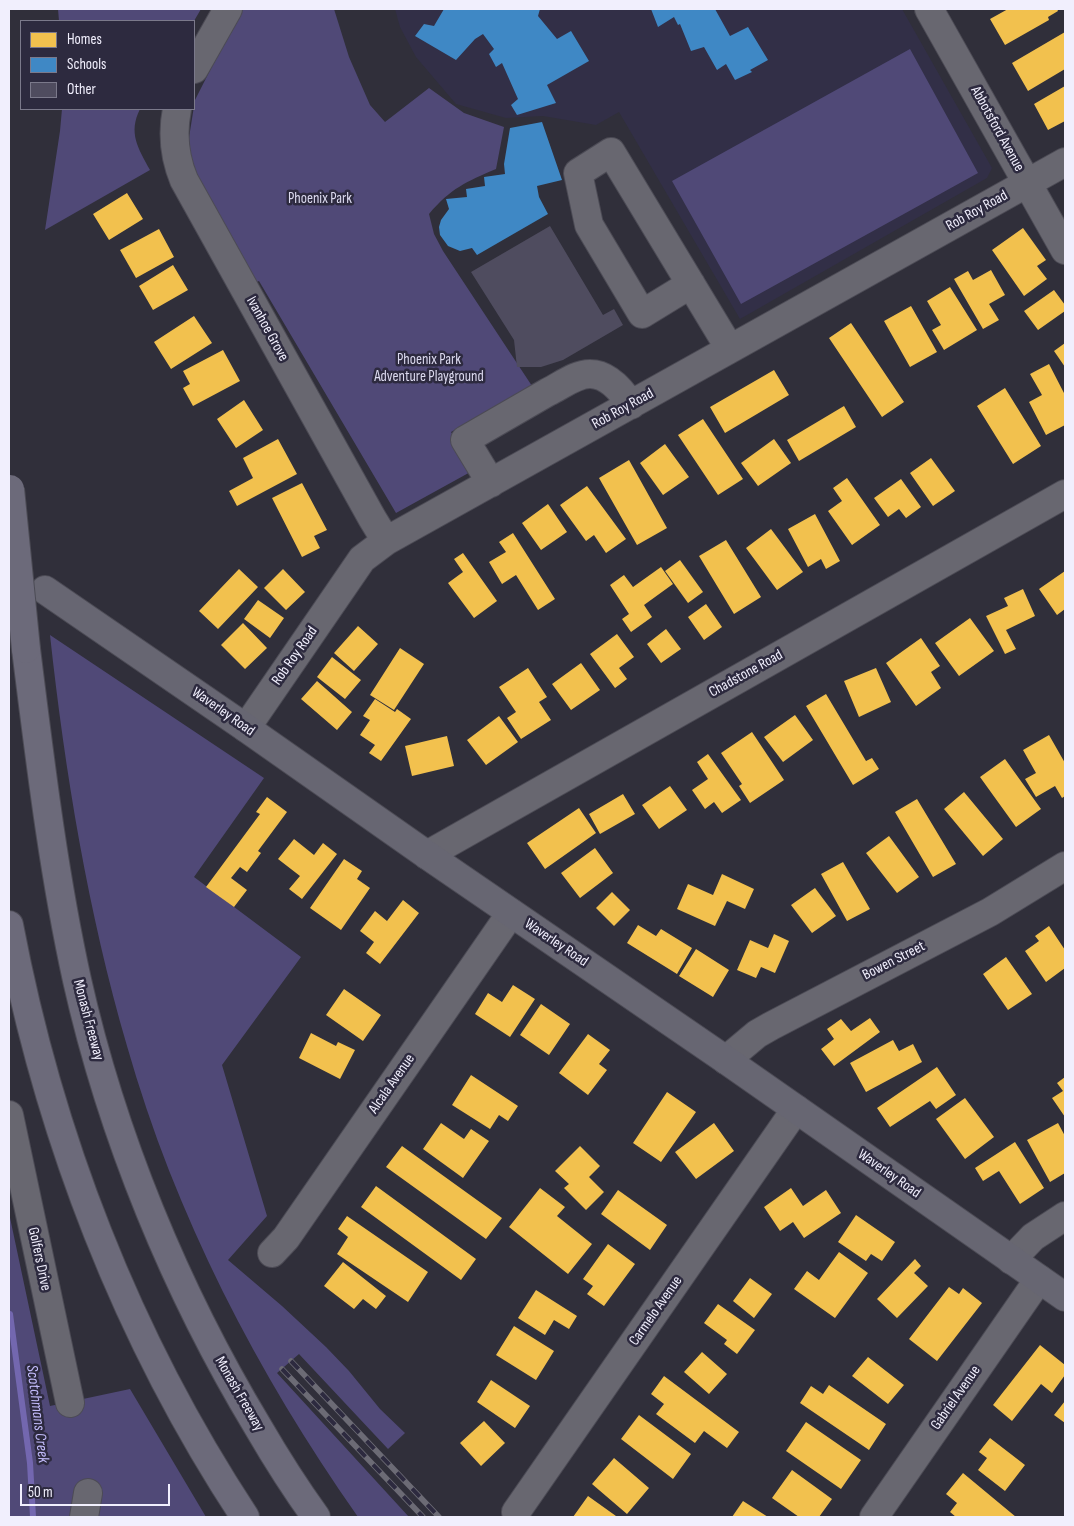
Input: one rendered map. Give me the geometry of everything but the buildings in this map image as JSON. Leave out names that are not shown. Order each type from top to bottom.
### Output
[{"type":"highway","name":"Monash Freeway","points":[[10,482],[26,649],[63,911],[78,982],[117,1122],[170,1258],[200,1324],[244,1405],[316,1517]]},
{"type":"highway","points":[[9,925],[40,1063],[64,1144],[110,1266],[148,1349],[188,1424],[245,1517]]},
{"type":"main road","name":"Waverley Road","points":[[46,590],[1065,1297]]},
{"type":"street","points":[[195,67],[228,9]]},
{"type":"street","name":"Abbotsford Avenue","points":[[929,9],[1065,250]]},
{"type":"street","name":"Ivanhoe Grove","points":[[177,110],[174,140],[178,167],[184,180],[386,540]]},
{"type":"street","points":[[691,284],[642,314],[589,225],[578,173],[612,152],[730,349]]},
{"type":"street","name":"Rob Roy Road","points":[[246,728],[362,559],[386,540],[1065,162]]},
{"type":"street","points":[[491,483],[465,440],[533,401],[578,376],[591,374],[610,381],[631,405]]},
{"type":"street","name":"Chadstone Road","points":[[427,855],[1065,494]]},
{"type":"street","name":"Bowen Street","points":[[726,1060],[757,1034],[990,912],[1065,866]]},
{"type":"street","name":"Alcala Avenue","points":[[272,1253],[286,1238],[511,912]]},
{"type":"street","name":"Carmelo Avenue","points":[[516,1512],[796,1109]]},
{"type":"street","name":"Golfers Drive","points":[[9,1115],[70,1403]]},
{"type":"street","points":[[1011,1260],[1033,1237],[1065,1216]]},
{"type":"street","name":"Gabriel Avenue","points":[[874,1517],[1039,1279]]},
{"type":"shaded area","points":[[395,9],[902,9],[992,168],[987,178],[740,319],[619,112],[596,125],[543,116],[506,118],[456,104],[416,57],[400,27]]},
{"type":"green space","points":[[58,9],[201,9],[195,20],[59,20]]},
{"type":"green space","name":"Phoenix Park","points":[[241,9],[334,9],[349,57],[370,105],[385,122],[429,88],[464,113],[504,127],[496,169],[452,192],[429,214],[434,234],[443,251],[532,386],[451,432],[474,470],[396,513],[259,281],[249,285],[184,169],[193,110],[195,110],[195,100]]},
{"type":"green space","points":[[910,49],[978,173],[741,304],[672,181]]},
{"type":"green space","points":[[62,110],[140,110],[135,126],[136,140],[150,170],[45,230]]},
{"type":"green space","points":[[50,635],[264,778],[194,877],[301,957],[222,1065],[267,1216],[228,1260],[326,1347],[349,1371],[380,1409],[405,1433],[388,1449],[299,1354],[277,1373],[409,1517],[358,1517],[286,1406],[253,1349],[223,1291],[169,1171],[127,1046],[113,996],[89,893],[63,739]]},
{"type":"green space","points":[[9,1213],[50,1406],[130,1389],[206,1517],[9,1517]]},
{"type":"waterway","name":"Scotchmans Creek","points":[[10,1314],[30,1463],[33,1517]]},
{"type":"railway","points":[[291,1361],[439,1517]]},
{"type":"railway","points":[[282,1369],[423,1517]]},
{"type":"park label","name":"Phoenix Park Adventure Playground","points":[[429,368]]}]
